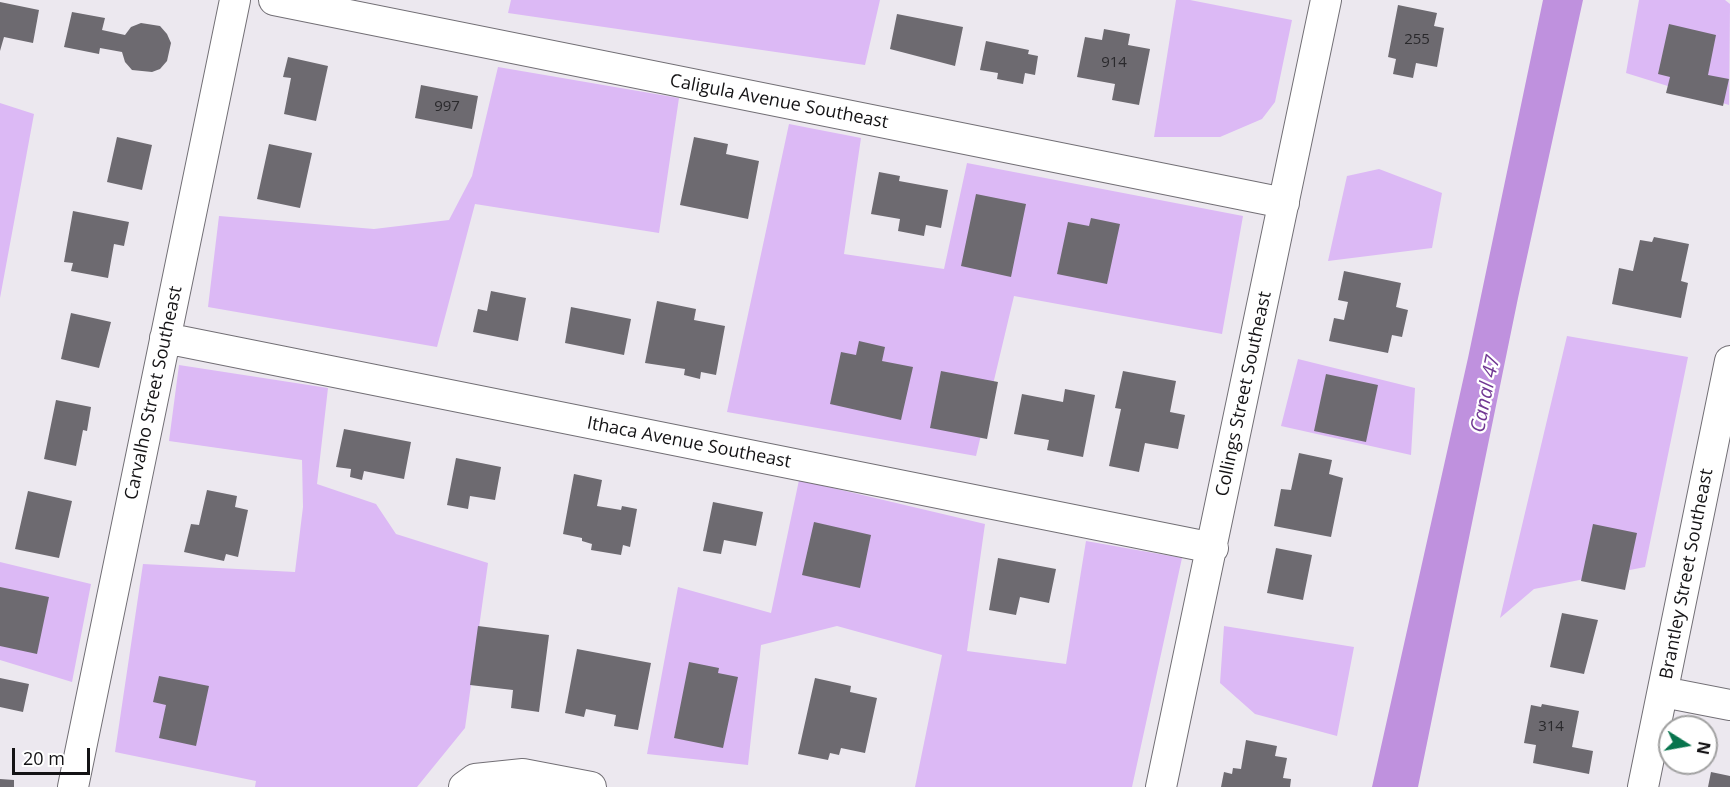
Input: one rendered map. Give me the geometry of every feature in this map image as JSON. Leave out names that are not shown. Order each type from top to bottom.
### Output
[{"type":"street","name":"Carvalho Street Southeast","points":[[73,787],[235,0]]},
{"type":"street","name":"Caligula Avenue Southeast","points":[[274,0],[1284,203]]},
{"type":"street","name":"Collings Street Southeast","points":[[1161,787],[1213,548],[1326,0]]},
{"type":"street","name":"Ithaca Avenue Southeast","points":[[165,338],[1213,548]]},
{"type":"street","name":"Brantley Street Southeast","points":[[1643,787],[1730,361]]},
{"type":"street","points":[[1663,692],[1730,705]]},
{"type":"street","points":[[464,787],[475,779],[523,774],[591,787]]},
{"type":"shaded area","points":[[511,0],[880,0],[865,65],[508,13]]},
{"type":"shaded area","points":[[1176,0],[1190,0],[1292,20],[1275,102],[1262,119],[1220,137],[1154,137]]},
{"type":"shaded area","points":[[1639,0],[1725,0],[1730,4],[1729,105],[1626,73]]},
{"type":"shaded area","points":[[498,67],[679,98],[659,233],[475,204],[437,347],[208,307],[219,216],[374,229],[449,220],[472,176]]},
{"type":"shaded area","points":[[0,103],[34,114],[0,298]]},
{"type":"shaded area","points":[[789,124],[861,138],[844,254],[944,269],[967,163],[1243,216],[1222,334],[1014,296],[976,456],[727,412]]},
{"type":"shaded area","points":[[1379,169],[1442,193],[1432,248],[1328,261],[1347,176]]},
{"type":"shaded area","points":[[1567,336],[1688,357],[1645,567],[1534,589],[1500,618]]},
{"type":"shaded area","points":[[1298,359],[1415,388],[1411,455],[1281,426]]},
{"type":"shaded area","points":[[179,365],[328,388],[317,484],[376,504],[396,534],[488,563],[465,728],[417,787],[255,787],[256,781],[115,752],[143,564],[295,572],[303,507],[302,460],[169,441]]},
{"type":"shaded area","points":[[799,480],[985,524],[967,651],[1066,664],[1086,541],[1182,558],[1132,787],[915,787],[942,655],[837,626],[761,645],[748,765],[647,754],[678,587],[771,613]]},
{"type":"shaded area","points":[[0,562],[91,584],[72,682],[0,660]]},
{"type":"shaded area","points":[[1224,626],[1354,647],[1337,736],[1255,714],[1220,683]]},
{"type":"water","name":"Canal 47","points":[[1543,0],[1583,0],[1518,298],[1418,787],[1372,787],[1468,358]]},
{"type":"building","points":[[0,2],[39,10],[33,43],[4,37],[0,51]]},
{"type":"building","points":[[1398,5],[1437,13],[1434,26],[1444,28],[1437,67],[1416,63],[1413,78],[1393,74],[1396,59],[1388,57]]},
{"type":"building","points":[[72,12],[105,18],[102,30],[125,35],[131,27],[141,23],[160,26],[171,43],[167,61],[160,69],[152,72],[132,70],[125,62],[122,52],[100,48],[99,54],[64,47]]},
{"type":"building","points":[[897,14],[963,27],[955,66],[890,49]]},
{"type":"building","points":[[1669,24],[1716,35],[1708,75],[1729,79],[1723,106],[1666,93],[1670,77],[1658,74]]},
{"type":"building","points":[[1104,29],[1130,34],[1128,45],[1150,49],[1139,105],[1112,100],[1115,84],[1077,77],[1085,37],[1102,40]]},
{"type":"building","points":[[986,41],[1029,50],[1028,54],[1038,56],[1035,75],[1025,73],[1023,84],[997,79],[998,73],[980,70]]},
{"type":"building","points":[[288,57],[328,66],[316,121],[284,114],[291,78],[283,77]]},
{"type":"building","points":[[421,85],[478,96],[472,129],[415,118]]},
{"type":"building","points":[[117,137],[152,145],[142,190],[107,182]]},
{"type":"building","points":[[694,137],[728,144],[726,154],[759,161],[748,219],[680,205]]},
{"type":"building","points":[[269,144],[312,153],[300,208],[257,199]]},
{"type":"building","points":[[879,172],[900,176],[899,181],[948,190],[941,228],[926,225],[924,236],[898,231],[900,219],[871,214]]},
{"type":"building","points":[[976,194],[1026,204],[1011,277],[961,266]]},
{"type":"building","points":[[73,211],[129,222],[124,246],[114,244],[108,278],[71,271],[73,263],[64,262]]},
{"type":"building","points":[[1091,218],[1120,224],[1107,284],[1057,274],[1068,222],[1089,226]]},
{"type":"building","points":[[1654,237],[1689,244],[1681,281],[1688,283],[1681,318],[1612,304],[1619,268],[1633,271],[1640,240],[1652,242]]},
{"type":"building","points":[[1344,271],[1401,283],[1396,307],[1408,310],[1402,337],[1392,335],[1388,353],[1329,341],[1334,318],[1344,320],[1348,302],[1338,300]]},
{"type":"building","points":[[491,291],[526,298],[518,341],[473,332],[478,309],[487,311]]},
{"type":"building","points":[[657,301],[696,309],[694,320],[725,326],[716,375],[701,372],[700,379],[684,375],[685,369],[645,363]]},
{"type":"building","points":[[571,307],[631,319],[624,355],[565,343]]},
{"type":"building","points":[[71,313],[111,322],[99,368],[61,359]]},
{"type":"building","points":[[859,341],[885,347],[882,361],[913,367],[901,420],[830,404],[841,352],[856,355]]},
{"type":"building","points":[[941,371],[998,382],[987,439],[930,428]]},
{"type":"building","points":[[1123,371],[1176,381],[1170,412],[1185,415],[1178,449],[1145,443],[1139,472],[1109,466],[1121,409],[1115,408]]},
{"type":"building","points":[[1326,374],[1378,385],[1366,442],[1314,431]]},
{"type":"building","points":[[1065,389],[1095,395],[1083,457],[1047,450],[1049,440],[1014,434],[1022,394],[1063,402]]},
{"type":"building","points":[[56,400],[91,407],[87,431],[83,430],[76,466],[44,459]]},
{"type":"building","points":[[344,429],[411,442],[404,479],[364,471],[362,480],[350,477],[351,469],[336,467]]},
{"type":"building","points":[[1299,453],[1332,460],[1329,474],[1343,478],[1331,537],[1274,526],[1281,489],[1291,490]]},
{"type":"building","points":[[456,458],[501,467],[495,500],[470,496],[468,509],[447,505]]},
{"type":"building","points":[[574,474],[602,480],[597,506],[621,510],[622,506],[637,509],[630,547],[623,545],[621,555],[591,550],[592,544],[582,541],[582,538],[563,534]]},
{"type":"building","points":[[207,490],[237,496],[235,507],[248,510],[238,557],[226,554],[224,561],[184,552],[191,524],[199,525]]},
{"type":"building","points":[[28,491],[72,501],[59,558],[15,549]]},
{"type":"building","points":[[713,502],[763,512],[756,546],[724,540],[721,554],[703,551]]},
{"type":"building","points":[[814,522],[871,535],[860,588],[802,575]]},
{"type":"building","points":[[1593,524],[1637,533],[1625,590],[1581,581]]},
{"type":"building","points":[[1276,548],[1312,555],[1303,600],[1267,593]]},
{"type":"building","points":[[998,558],[1056,569],[1049,603],[1020,597],[1016,615],[989,610]]},
{"type":"building","points":[[0,587],[49,597],[37,654],[0,646]]},
{"type":"building","points":[[1562,613],[1598,620],[1584,674],[1550,667]]},
{"type":"building","points":[[478,626],[549,635],[539,712],[511,708],[513,690],[470,685]]},
{"type":"building","points":[[577,649],[651,663],[638,730],[614,726],[616,715],[586,709],[584,717],[565,713]]},
{"type":"building","points":[[689,662],[719,668],[718,673],[738,677],[723,748],[674,738]]},
{"type":"building","points":[[159,676],[209,686],[196,746],[159,738],[166,705],[153,702]]},
{"type":"building","points":[[0,678],[29,684],[23,712],[0,707]]},
{"type":"building","points":[[815,678],[851,686],[850,692],[877,698],[865,753],[841,748],[839,755],[830,753],[828,760],[798,754]]},
{"type":"building","points":[[1542,704],[1579,711],[1572,747],[1593,751],[1589,774],[1533,763],[1536,745],[1524,743],[1531,705],[1541,707]]},
{"type":"building","points":[[1246,740],[1277,746],[1275,756],[1287,758],[1283,778],[1291,779],[1290,787],[1221,787],[1224,772],[1232,774],[1233,768],[1241,769]]},
{"type":"building","points":[[1718,773],[1730,776],[1730,787],[1708,787],[1710,775]]},
{"type":"building","points":[[0,779],[14,780],[14,787],[0,787]]}]
